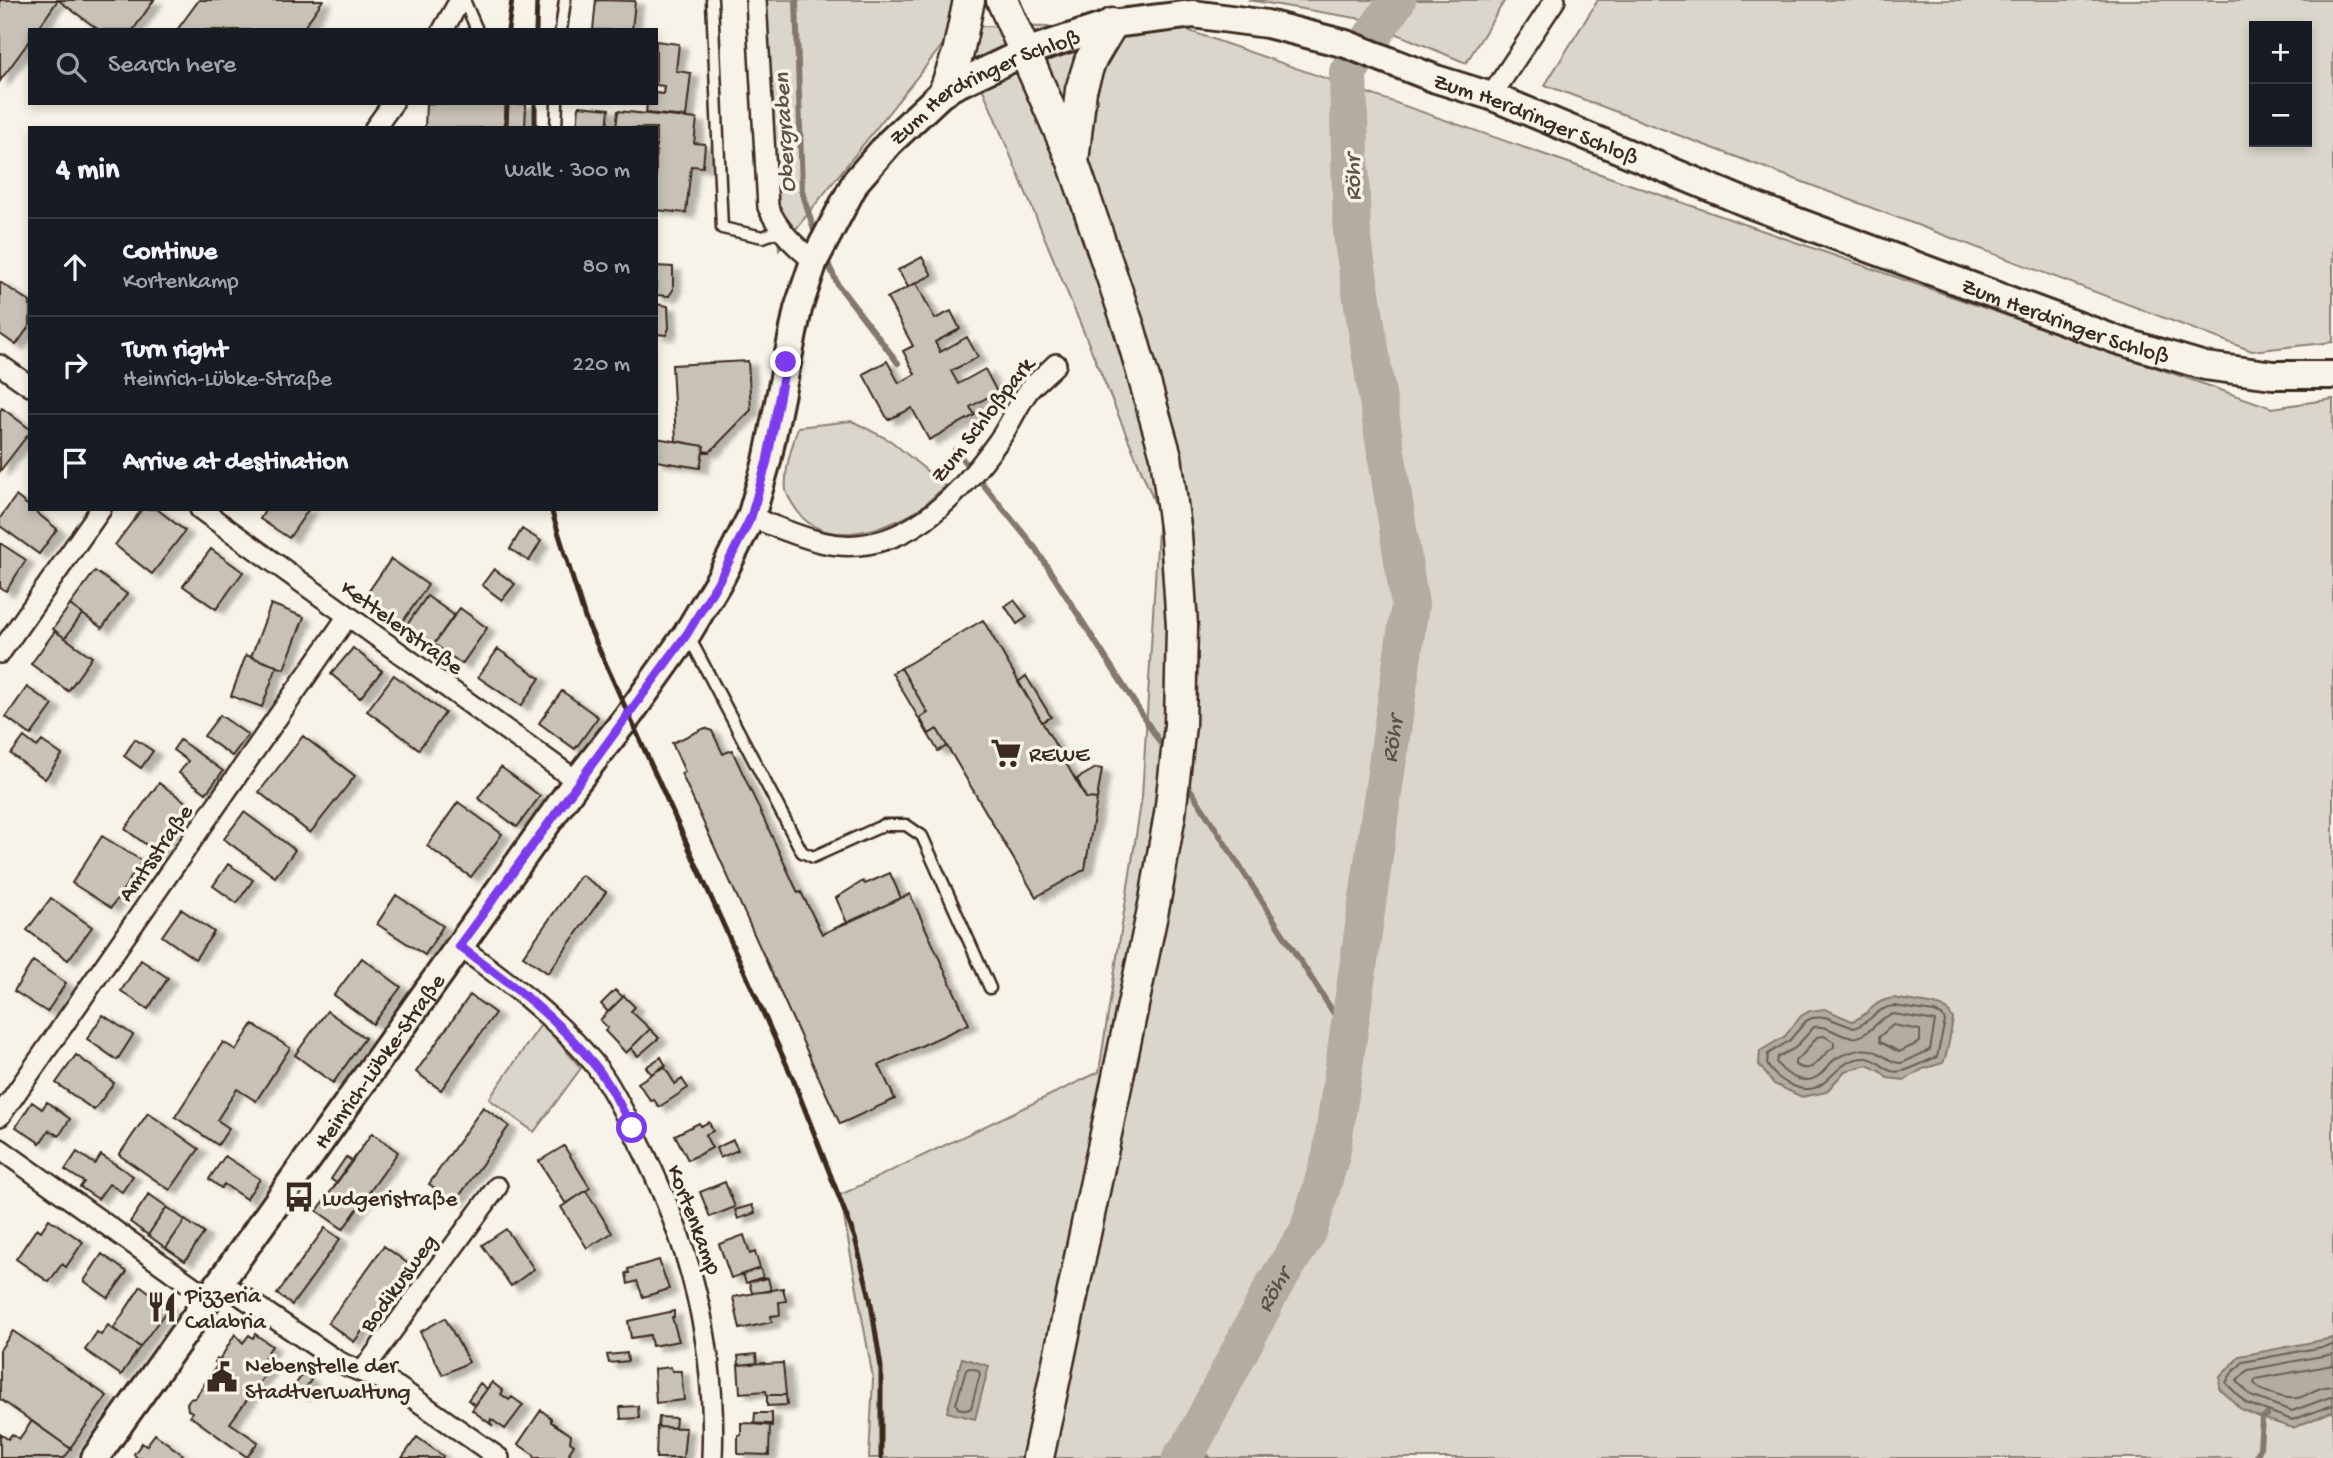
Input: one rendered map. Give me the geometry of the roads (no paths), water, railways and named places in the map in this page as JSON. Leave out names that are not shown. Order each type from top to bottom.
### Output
[{"type":"main road","points":[[945,90],[964,28],[969,0]]},
{"type":"main road","points":[[1002,0],[1073,162],[1130,330],[1166,456],[1177,535],[1182,626],[1180,725],[1170,814],[1155,900],[1038,1458]]},
{"type":"main road","points":[[1073,162],[1081,90],[1090,61],[1112,24]]},
{"type":"street","points":[[444,28],[462,0]]},
{"type":"street","points":[[756,0],[766,198],[772,217],[781,230],[794,246],[814,261]]},
{"type":"street","points":[[1490,96],[1556,0]]},
{"type":"street","name":"Zum Herdringer Schloß","points":[[814,261],[856,181],[890,142],[945,90],[1025,52],[1112,24],[1194,14],[1267,24],[1346,44],[1436,79],[1490,96],[1752,205],[2117,340],[2205,366],[2273,375],[2333,375]]},
{"type":"street","points":[[376,126],[392,105]]},
{"type":"street","name":"Heinrich-Lübke-Straße","points":[[95,1458],[459,946],[687,634],[721,577],[751,517],[767,461],[797,309],[814,261]]},
{"type":"street","points":[[0,365],[28,385]]},
{"type":"street","name":"Zum Schloßpark","points":[[751,517],[822,542],[849,546],[874,543],[902,534],[926,520],[966,482],[1007,428],[1029,391],[1056,365]]},
{"type":"street","points":[[0,653],[100,511]]},
{"type":"street","name":"Kettelerstraße","points":[[203,511],[577,782]]},
{"type":"street","name":"Amtsstraße","points":[[0,1116],[348,616]]},
{"type":"street","name":"Kortenkamp","points":[[459,946],[542,1010],[592,1062],[616,1097],[640,1145],[678,1232],[699,1297],[712,1403],[712,1458]]},
{"type":"street","points":[[0,1149],[215,1290],[336,1360],[387,1380],[499,1458]]},
{"type":"street","name":"Bodikusweg","points":[[362,1372],[497,1187]]},
{"type":"lane","points":[[462,0],[476,28]]},
{"type":"lane","points":[[561,28],[565,0]]},
{"type":"lane","points":[[712,0],[722,228],[763,237],[781,230]]},
{"type":"lane","points":[[556,126],[557,105]]},
{"type":"lane","points":[[687,634],[802,852],[813,857],[884,825],[906,825],[922,836],[990,988]]},
{"type":"water","points":[[1894,998],[1947,1009],[1953,1019],[1943,1063],[1923,1069],[1905,1080],[1887,1078],[1867,1065],[1845,1071],[1826,1092],[1802,1097],[1774,1084],[1759,1065],[1760,1051],[1785,1036],[1801,1016],[1810,1011],[1825,1009],[1852,1021],[1880,1002]]},
{"type":"water","points":[[2333,1338],[2333,1411],[2293,1428],[2241,1409],[2219,1388],[2220,1377],[2240,1356]]},
{"type":"water","points":[[962,1358],[989,1366],[975,1419],[947,1412]]},
{"type":"waterway","name":"Obergraben","points":[[796,0],[802,191],[816,237]]},
{"type":"waterway","name":"Röhr","points":[[1181,1458],[1191,1445],[1273,1287],[1308,1232],[1331,1156],[1410,605],[1352,235],[1348,72],[1397,0]]},
{"type":"waterway","name":"Obergraben","points":[[825,257],[838,285],[898,363]]},
{"type":"waterway","points":[[955,450],[1036,549],[1166,752]]},
{"type":"waterway","points":[[1185,781],[1349,1037]]},
{"type":"waterway","points":[[2256,1458],[2260,1448],[2262,1418],[2267,1415]]},
{"type":"waterway","points":[[1191,1445],[1208,1458]]},
{"type":"railway","points":[[508,28],[512,0]]},
{"type":"railway","points":[[536,28],[537,0]]},
{"type":"railway","points":[[506,126],[507,105]]},
{"type":"railway","points":[[535,105],[535,126]]},
{"type":"railway","points":[[552,511],[585,618],[793,1079],[855,1238],[870,1298],[881,1367],[881,1458]]},
{"type":"place","name":"REWE","points":[[1006,753]]},
{"type":"place","name":"Ludgeristraße","points":[[299,1197]]},
{"type":"place","name":"Pizzeria Calabria","points":[[162,1307]]},
{"type":"place","name":"Nebenstelle der Stadtverwaltung","points":[[222,1377]]}]
